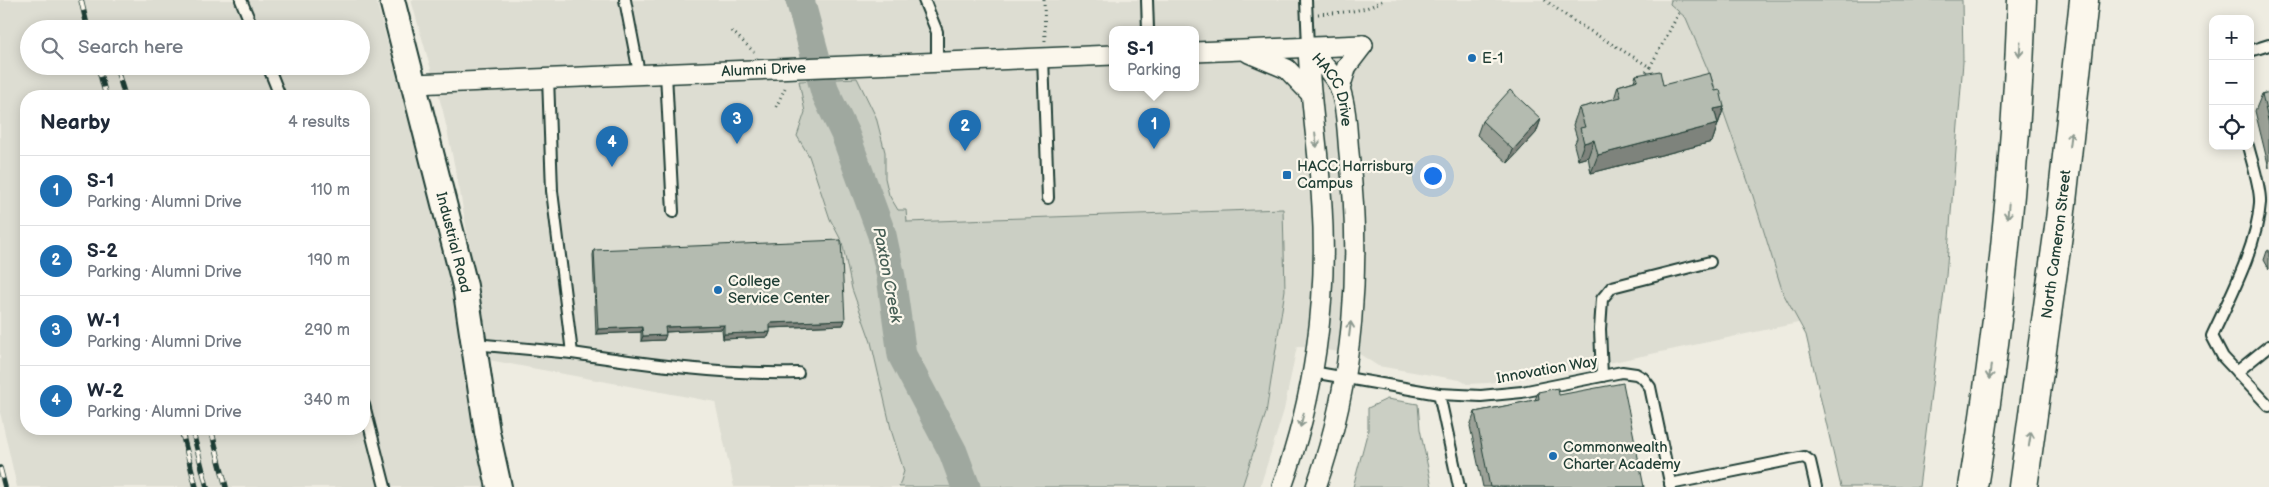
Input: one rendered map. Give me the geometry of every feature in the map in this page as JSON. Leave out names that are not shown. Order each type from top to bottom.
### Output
[{"type":"highway","points":[[1973,487],[1987,395],[2007,219],[2022,0]]},
{"type":"highway","name":"North Cameron Street","points":[[2023,487],[2060,220],[2084,0]]},
{"type":"street","name":"Industrial Road","points":[[392,0],[465,286],[487,432],[499,487]]},
{"type":"street","points":[[1199,52],[1363,45],[1347,66],[1340,88]]},
{"type":"street","name":"HACC Drive","points":[[1308,48],[1340,88],[1351,167],[1355,246],[1351,325],[1343,378],[1336,414],[1316,487]]},
{"type":"street","name":"HACC Drive","points":[[1282,487],[1296,442],[1312,372],[1319,322],[1323,246],[1319,170],[1309,92],[1308,48]]},
{"type":"street","points":[[1241,49],[1287,69],[1309,92]]},
{"type":"street","name":"Alumni Drive","points":[[414,84],[666,73],[793,75],[849,65],[937,62],[1044,50],[1109,55]]},
{"type":"lane","points":[[241,0],[249,20]]},
{"type":"lane","points":[[625,0],[639,74]]},
{"type":"lane","points":[[924,0],[937,32],[937,62]]},
{"type":"lane","points":[[1147,0],[1148,26]]},
{"type":"lane","points":[[1306,0],[1310,14],[1308,48]]},
{"type":"lane","points":[[2254,50],[2269,45]]},
{"type":"lane","points":[[1044,50],[1048,198]]},
{"type":"lane","points":[[666,73],[673,212]]},
{"type":"lane","points":[[272,75],[278,90]]},
{"type":"lane","points":[[548,77],[552,191],[572,353]]},
{"type":"lane","points":[[2249,150],[2265,200],[2238,278],[2212,336],[2222,357],[2269,406]]},
{"type":"lane","points":[[1602,376],[1600,329],[1602,299],[1612,287],[1710,262]]},
{"type":"lane","points":[[474,344],[572,353],[668,367],[767,374],[798,373]]},
{"type":"lane","points":[[2237,372],[2269,346]]},
{"type":"lane","name":"Innovation Way","points":[[1312,372],[1439,394],[1481,396],[1522,392],[1629,372],[1643,378],[1648,383],[1671,485]]},
{"type":"lane","points":[[1439,394],[1459,487]]},
{"type":"lane","points":[[370,428],[385,487]]},
{"type":"lane","points":[[1671,485],[1804,456],[1810,461],[1816,487]]},
{"type":"path","points":[[1044,0],[1044,50]]},
{"type":"path","points":[[1310,14],[1357,11],[1374,6],[1383,0]]},
{"type":"path","points":[[1545,0],[1650,67]]},
{"type":"path","points":[[1639,82],[1650,67],[1679,12]]},
{"type":"path","points":[[732,31],[757,54]]},
{"type":"path","points":[[776,107],[793,75]]},
{"type":"shaded area","points":[[0,0],[376,0],[446,258],[488,487],[17,487],[0,412]]},
{"type":"shaded area","points":[[411,0],[1937,0],[1916,298],[1571,371],[1488,383],[1467,384],[1460,380],[1378,366],[1361,355],[1297,346],[1284,410],[1260,487],[734,487],[715,402],[489,360],[460,192],[443,111]]},
{"type":"shaded area","points":[[1671,0],[1962,0],[1963,62],[1946,276],[1919,487],[1841,487],[1806,335],[1783,293],[1752,193],[1713,82],[1686,18],[1670,4]]},
{"type":"shaded area","points":[[857,78],[876,117],[885,152],[885,178],[889,195],[898,210],[906,210],[907,222],[1283,209],[1285,290],[1266,413],[1242,487],[899,487],[904,471],[892,433],[871,342],[852,289],[842,242],[830,219],[809,156],[797,136],[805,112],[799,81]]},
{"type":"shaded area","points":[[1387,399],[1418,404],[1420,429],[1432,487],[1353,487],[1368,430],[1368,408]]},
{"type":"building","points":[[1660,71],[1663,85],[1710,73],[1715,91],[1720,90],[1724,107],[1714,109],[1718,124],[1598,155],[1594,140],[1584,143],[1580,128],[1585,127],[1579,108],[1621,97],[1618,86],[1638,80],[1636,75]]},
{"type":"building","points":[[1510,90],[1541,119],[1513,150],[1482,121]]},
{"type":"building","points":[[2269,92],[2269,124],[2262,94]]},
{"type":"building","name":"College Service Center","points":[[841,240],[845,320],[770,323],[770,332],[724,334],[724,325],[665,327],[666,335],[643,336],[642,327],[598,329],[594,250]]},
{"type":"building","name":"Commonwealth Charter Academy","points":[[1623,383],[1644,487],[1490,487],[1475,412],[1539,399],[1538,392],[1558,388],[1559,395]]},
{"type":"waterway","name":"Paxton Creek","points":[[800,0],[825,92],[845,134],[882,235],[891,277],[902,355],[953,452],[966,487]]},
{"type":"railway","points":[[81,0],[86,20]]},
{"type":"railway","points":[[100,75],[104,90]]},
{"type":"railway","points":[[119,75],[123,90]]},
{"type":"railway","points":[[183,435],[196,487]]},
{"type":"railway","points":[[194,435],[207,487]]},
{"type":"railway","points":[[213,435],[226,487]]},
{"type":"railway","points":[[0,468],[5,487]]},
{"type":"place","name":"E-1","points":[[1472,58]]},
{"type":"place","name":"W-1","points":[[737,144]]},
{"type":"place","name":"S-1","points":[[1154,149]]},
{"type":"place","name":"S-2","points":[[965,151]]},
{"type":"place","name":"W-2","points":[[612,167]]},
{"type":"place","name":"HACC Harrisburg Campus","points":[[1287,175]]},
{"type":"place","name":"College Service Center","points":[[718,290]]},
{"type":"place","name":"Commonwealth Charter Academy","points":[[1553,456]]}]
